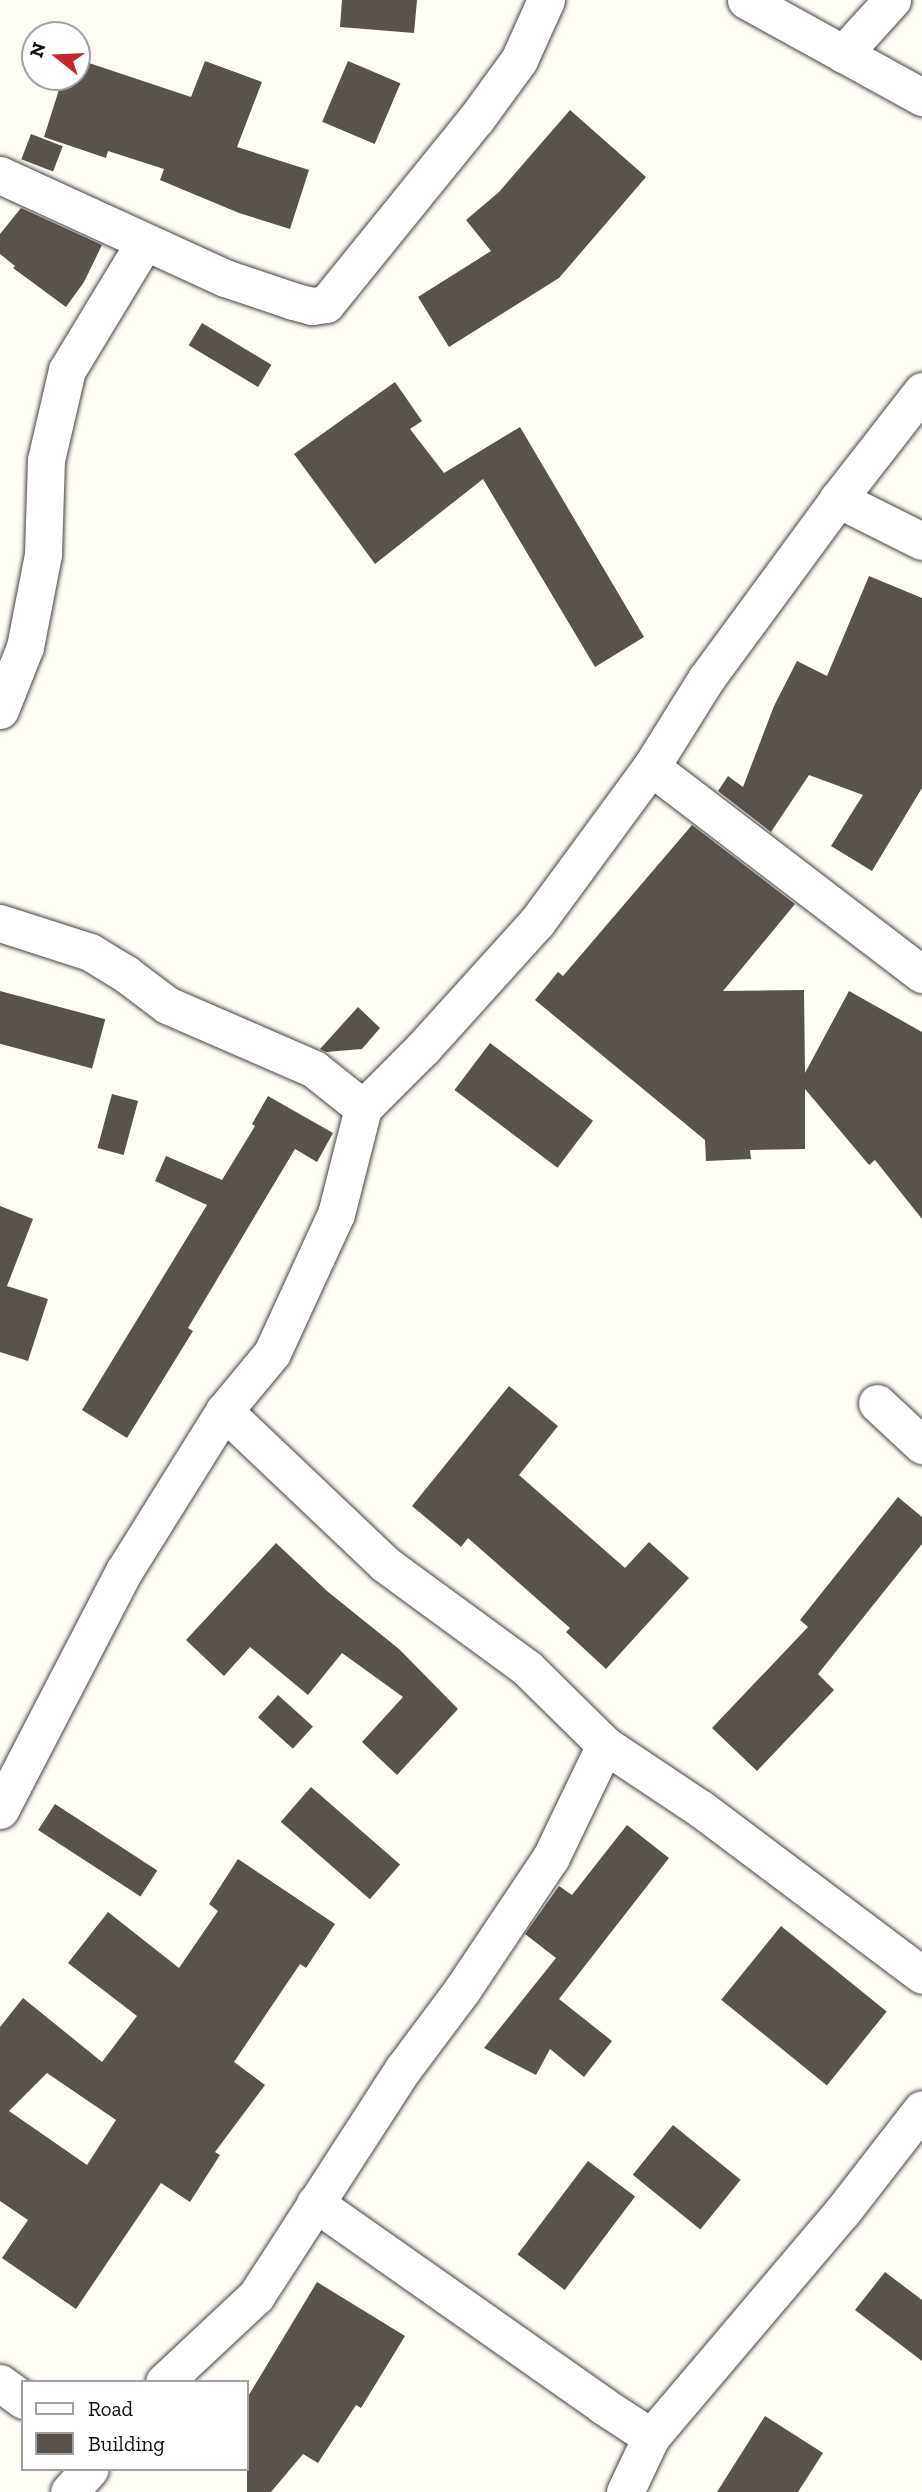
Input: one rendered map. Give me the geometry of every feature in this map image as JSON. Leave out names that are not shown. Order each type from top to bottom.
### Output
[{"type":"street","points":[[0,175],[225,278],[312,306],[326,304],[477,119],[519,60],[546,0]]},
{"type":"street","points":[[746,0],[922,97]]},
{"type":"street","points":[[843,54],[892,0]]},
{"type":"street","points":[[0,710],[24,647],[43,554],[46,460],[67,370],[144,243]]},
{"type":"street","points":[[0,1810],[124,1571],[224,1411],[272,1353],[336,1214],[363,1108],[423,1048],[537,922],[651,767],[706,678],[838,499],[922,391]]},
{"type":"street","points":[[838,499],[922,541]]},
{"type":"street","points":[[651,767],[922,974]]},
{"type":"street","points":[[0,923],[90,952],[167,1004],[314,1069],[363,1108]]},
{"type":"street","points":[[877,1403],[922,1445]]},
{"type":"street","points":[[224,1411],[385,1564],[527,1668],[605,1745],[701,1810],[922,1975]]},
{"type":"street","points":[[166,2380],[256,2296],[403,2069],[461,1990],[551,1857],[605,1745]]},
{"type":"street","points":[[625,2492],[652,2437],[842,2212],[922,2109]]},
{"type":"street","points":[[315,2203],[602,2405],[652,2437]]},
{"type":"street","points":[[0,2383],[21,2399]]},
{"type":"street","points":[[69,2492],[88,2471]]},
{"type":"building","points":[[342,0],[417,0],[414,33],[340,27]]},
{"type":"building","points":[[205,61],[262,82],[237,147],[309,170],[290,229],[239,213],[160,180],[164,169],[108,151],[106,158],[44,137],[59,91],[91,91],[91,64],[191,97]]},
{"type":"building","points":[[348,61],[400,83],[375,144],[322,122]]},
{"type":"building","points":[[570,110],[646,177],[559,278],[449,347],[418,297],[491,251],[466,220],[499,192]]},
{"type":"building","points":[[31,134],[63,146],[53,171],[21,159]]},
{"type":"building","points":[[21,208],[102,245],[84,282],[66,307],[13,268],[15,266],[0,254],[0,234]]},
{"type":"building","points":[[202,323],[271,365],[258,387],[189,345]]},
{"type":"building","points":[[395,382],[422,421],[410,429],[444,473],[520,427],[644,637],[595,667],[483,479],[375,564],[294,454]]},
{"type":"building","points":[[869,576],[922,598],[922,788],[872,871],[831,846],[863,795],[809,775],[771,832],[718,791],[728,776],[743,787],[774,706],[797,661],[827,676]]},
{"type":"building","points":[[692,825],[795,904],[723,991],[804,990],[805,1073],[849,991],[922,1032],[922,1219],[875,1160],[869,1165],[805,1089],[805,1149],[750,1150],[751,1159],[706,1161],[705,1140],[535,1000],[558,972],[563,976]]},
{"type":"building","points":[[0,991],[105,1019],[92,1068],[0,1044]]},
{"type":"building","points":[[358,1007],[380,1028],[362,1049],[326,1052],[320,1049]]},
{"type":"building","points":[[490,1043],[593,1121],[558,1168],[454,1090]]},
{"type":"building","points":[[112,1094],[138,1101],[124,1155],[98,1148]]},
{"type":"building","points":[[268,1096],[333,1133],[317,1162],[295,1149],[188,1328],[193,1331],[127,1438],[82,1410],[207,1205],[155,1181],[166,1156],[222,1180],[255,1126],[252,1124]]},
{"type":"building","points":[[0,1206],[33,1219],[7,1286],[48,1299],[28,1361],[0,1352]]},
{"type":"building","points":[[509,1386],[558,1426],[519,1475],[625,1568],[649,1542],[689,1578],[606,1669],[566,1632],[570,1628],[468,1538],[461,1547],[412,1506]]},
{"type":"building","points":[[898,1497],[922,1517],[922,1544],[818,1674],[834,1690],[757,1771],[712,1728],[808,1627],[800,1620]]},
{"type":"building","points":[[276,1543],[327,1591],[399,1649],[458,1709],[397,1775],[362,1742],[403,1697],[342,1653],[308,1695],[250,1647],[224,1676],[186,1640]]},
{"type":"building","points":[[278,1695],[313,1726],[293,1749],[258,1717]]},
{"type":"building","points":[[311,1787],[400,1864],[370,1899],[281,1822]]},
{"type":"building","points":[[55,1804],[157,1870],[140,1896],[38,1830]]},
{"type":"building","points":[[627,1825],[669,1858],[559,1999],[612,2041],[584,2077],[550,2049],[536,2075],[484,2048],[556,1958],[525,1934],[559,1886],[572,1895]]},
{"type":"building","points":[[238,1859],[335,1924],[306,1968],[300,1964],[234,2062],[265,2085],[215,2152],[220,2155],[190,2202],[161,2183],[76,2309],[2,2258],[28,2220],[0,2201],[0,2027],[23,1998],[102,2062],[137,2016],[68,1963],[108,1912],[179,1968],[218,1911],[209,1904]],"holes":[[[47,2073],[116,2120],[87,2165],[9,2111]]]},
{"type":"building","points":[[781,1926],[887,2012],[827,2085],[721,2000]]},
{"type":"building","points":[[673,2125],[741,2180],[700,2229],[633,2175]]},
{"type":"building","points":[[588,2161],[635,2197],[565,2290],[518,2254]]},
{"type":"building","points":[[885,2272],[922,2300],[922,2361],[855,2310]]},
{"type":"building","points":[[317,2282],[405,2336],[361,2408],[356,2405],[318,2463],[303,2454],[271,2492],[247,2492],[248,2396]]},
{"type":"building","points":[[765,2416],[823,2453],[798,2492],[717,2492]]}]
